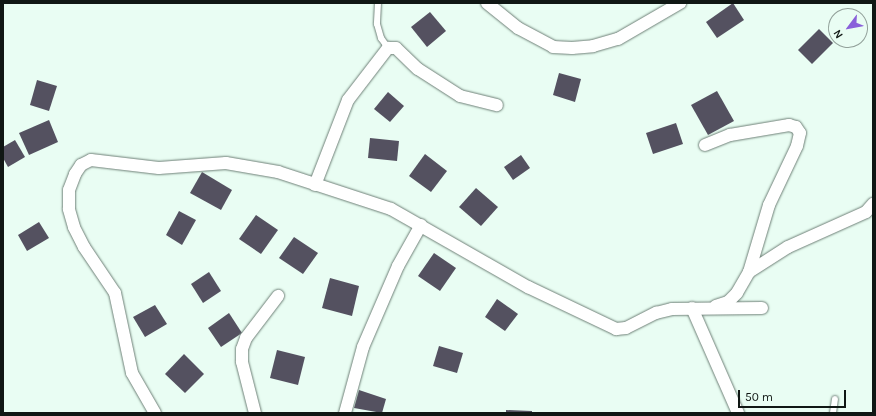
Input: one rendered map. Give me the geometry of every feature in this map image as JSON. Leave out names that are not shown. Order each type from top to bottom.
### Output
[{"type":"street","points":[[487,3],[518,28],[553,47],[572,48],[594,46],[618,39],[680,3]]},
{"type":"street","points":[[315,185],[348,100],[388,48],[396,48],[418,69],[460,96],[497,105]]},
{"type":"street","points":[[705,145],[730,135],[789,125],[796,127],[800,133],[797,146],[768,205],[749,272],[737,293],[728,302],[713,308]]},
{"type":"street","points":[[155,413],[132,373],[115,293],[74,227],[68,209],[69,190],[75,174],[81,165],[90,160],[159,168],[226,163],[278,172],[392,210],[421,225],[472,258],[528,287],[616,329],[626,328],[656,313],[692,308],[762,308]]},
{"type":"street","points":[[749,272],[788,247],[866,212],[873,204]]},
{"type":"street","points":[[345,413],[363,347],[398,266],[421,225]]},
{"type":"street","points":[[256,413],[242,362],[242,349],[246,338],[278,296]]},
{"type":"street","points":[[692,308],[738,413]]},
{"type":"lane","points":[[378,3],[378,24],[381,38],[388,48]]},
{"type":"lane","points":[[833,413],[835,399]]},
{"type":"building","points":[[733,3],[744,20],[717,38],[706,22]]},
{"type":"building","points":[[430,12],[446,31],[427,47],[411,27]]},
{"type":"building","points":[[819,29],[828,38],[828,48],[812,64],[798,50]]},
{"type":"building","points":[[559,73],[581,79],[575,102],[553,95]]},
{"type":"building","points":[[37,80],[57,86],[49,111],[30,105]]},
{"type":"building","points":[[717,91],[734,121],[708,135],[691,105]]},
{"type":"building","points":[[388,92],[404,106],[390,122],[374,109]]},
{"type":"building","points":[[49,120],[58,142],[29,155],[19,133]]},
{"type":"building","points":[[676,123],[683,144],[653,154],[646,133]]},
{"type":"building","points":[[370,138],[399,141],[397,161],[368,158]]},
{"type":"building","points":[[15,140],[25,157],[8,167],[3,158],[3,147]]},
{"type":"building","points":[[425,154],[447,171],[431,192],[409,176]]},
{"type":"building","points":[[521,155],[530,168],[513,180],[504,167]]},
{"type":"building","points":[[202,172],[232,190],[221,210],[190,193]]},
{"type":"building","points":[[476,188],[498,207],[481,226],[459,207]]},
{"type":"building","points":[[179,211],[196,220],[182,245],[166,235]]},
{"type":"building","points":[[256,215],[278,230],[261,254],[239,239]]},
{"type":"building","points":[[39,222],[49,238],[27,251],[18,235]]},
{"type":"building","points":[[294,237],[318,253],[303,274],[279,258]]},
{"type":"building","points":[[434,253],[456,268],[440,291],[418,276]]},
{"type":"building","points":[[209,272],[221,291],[203,303],[191,284]]},
{"type":"building","points":[[330,278],[359,286],[352,316],[322,308]]},
{"type":"building","points":[[497,299],[518,314],[505,331],[485,317]]},
{"type":"building","points":[[155,305],[167,324],[145,337],[133,317]]},
{"type":"building","points":[[229,313],[242,333],[221,347],[208,328]]},
{"type":"building","points":[[439,346],[463,353],[457,373],[433,366]]},
{"type":"building","points":[[277,350],[305,357],[298,385],[270,378]]},
{"type":"building","points":[[184,354],[204,374],[185,393],[165,374]]},
{"type":"building","points":[[359,390],[386,399],[382,413],[354,408]]},
{"type":"building","points":[[506,410],[532,411],[532,413],[506,413]]}]
